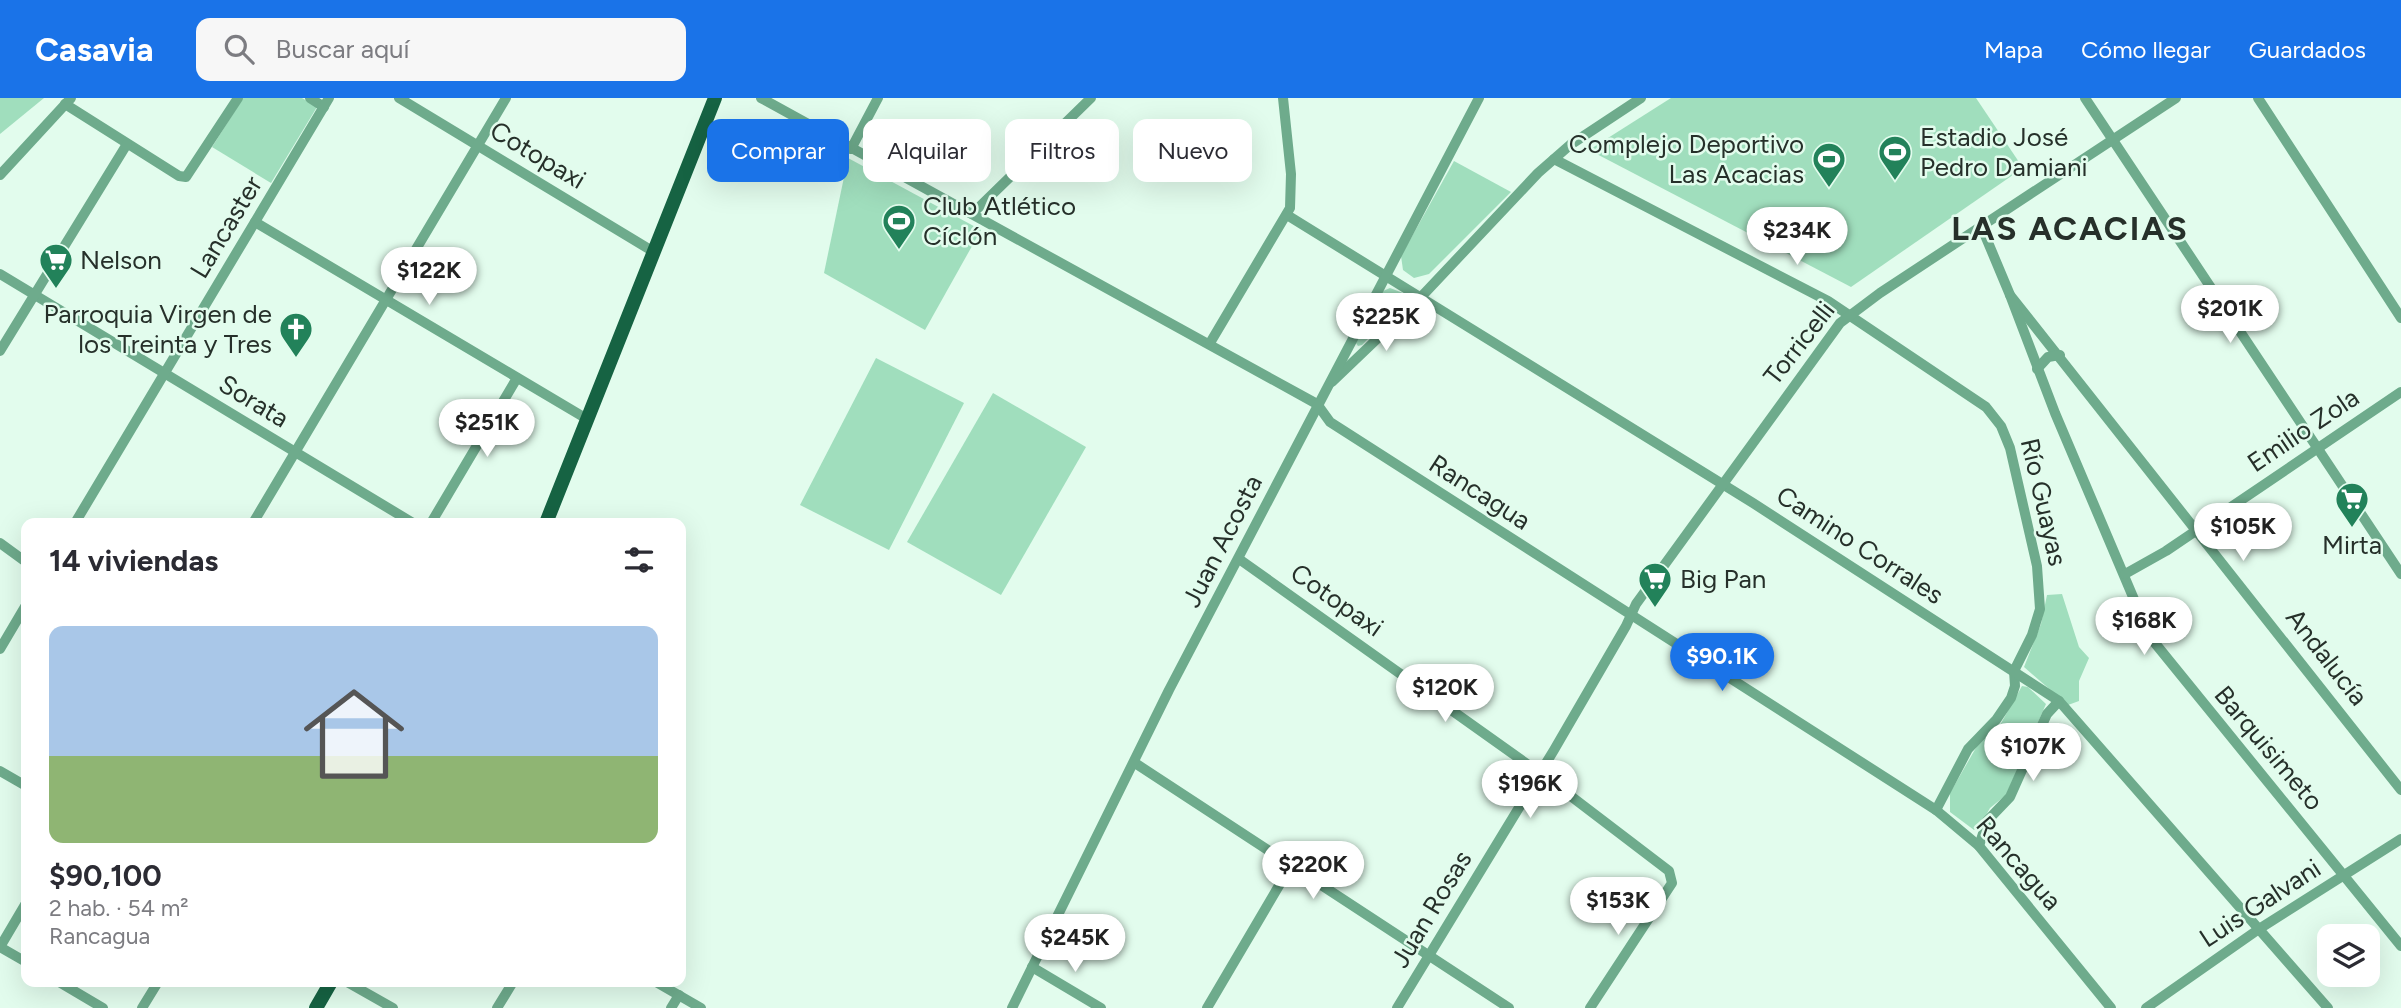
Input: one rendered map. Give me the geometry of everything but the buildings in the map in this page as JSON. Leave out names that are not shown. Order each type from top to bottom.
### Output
[{"type":"main road","points":[[548,518],[715,98]]},
{"type":"main road","points":[[316,1008],[328,987]]},
{"type":"street","points":[[0,175],[68,101],[127,144],[179,176],[186,177],[238,98]]},
{"type":"street","points":[[310,98],[327,102]]},
{"type":"street","name":"Cotopaxi","points":[[399,98],[654,252]]},
{"type":"street","points":[[256,518],[506,98]]},
{"type":"street","name":"Rancagua","points":[[761,98],[1317,404],[1330,422],[1936,810],[1979,846],[2111,1008]]},
{"type":"street","points":[[851,149],[878,98]]},
{"type":"street","points":[[972,214],[1091,98]]},
{"type":"street","points":[[1210,343],[1287,215],[1292,182],[1283,98]]},
{"type":"street","name":"Juan Acosta","points":[[1012,1008],[1317,404],[1479,98]]},
{"type":"street","points":[[1327,386],[1422,296],[1554,159],[1570,145],[1641,98]]},
{"type":"street","points":[[2085,98],[2401,574]]},
{"type":"street","name":"Torricelli","points":[[1631,616],[1636,604],[1829,336],[1849,314],[2176,98]]},
{"type":"street","points":[[2258,98],[2401,318]]},
{"type":"street","name":"Lancaster","points":[[78,518],[327,102]]},
{"type":"street","points":[[0,351],[127,144]]},
{"type":"street","points":[[1554,159],[1849,314]]},
{"type":"street","name":"Camino Corrales","points":[[1287,215],[1422,296],[1723,485],[2059,701],[2328,1008]]},
{"type":"street","points":[[255,222],[587,419]]},
{"type":"street","name":"Andalucía","points":[[1982,228],[2010,295],[2401,790]]},
{"type":"street","name":"Sorata","points":[[0,275],[405,518]]},
{"type":"street","name":"Barquisimeto","points":[[2010,295],[2037,369],[2155,645],[2401,946]]},
{"type":"street","name":"Río Guayas","points":[[1849,314],[1986,407],[2001,426],[2010,448],[2037,566],[2040,594],[2037,623],[2014,671],[2015,686],[2011,698],[1996,720],[1968,749],[1936,810]]},
{"type":"street","points":[[2037,369],[2048,357],[2060,355]]},
{"type":"street","points":[[433,518],[517,378]]},
{"type":"street","name":"Emilio Zola","points":[[2125,574],[2196,530],[2401,392]]},
{"type":"street","points":[[0,543],[21,558]]},
{"type":"street","name":"Cotopaxi","points":[[1238,559],[1540,773],[1672,874],[1672,883],[1590,1008]]},
{"type":"street","points":[[0,649],[21,613]]},
{"type":"street","name":"Juan Rosas","points":[[1397,1008],[1540,773],[1631,616]]},
{"type":"street","points":[[1979,846],[1987,821],[2010,797],[2047,715],[2059,701]]},
{"type":"street","points":[[1135,763],[1509,1008]]},
{"type":"street","points":[[0,771],[21,783]]},
{"type":"street","name":"Luis Galvani","points":[[2146,1008],[2259,929],[2401,839]]},
{"type":"street","points":[[1207,1008],[1290,867]]},
{"type":"street","points":[[21,911],[0,947],[21,959]]},
{"type":"street","points":[[1032,967],[1101,1008]]},
{"type":"street","points":[[67,987],[103,1008]]},
{"type":"street","points":[[142,1008],[155,987]]},
{"type":"street","points":[[356,987],[393,1008]]},
{"type":"street","points":[[497,1008],[510,987]]},
{"type":"street","points":[[665,987],[701,1008]]},
{"type":"street","points":[[671,1008],[679,995]]},
{"type":"green space","points":[[0,98],[44,98],[0,134]]},
{"type":"green space","points":[[243,98],[302,98],[317,107],[271,183],[212,147]]},
{"type":"green space","name":"Complejo Deportivo Las Acacias","points":[[1671,98],[1976,98],[2023,168],[1851,287],[1589,150]]},
{"type":"green space","name":"Club Atlético Cíclón","points":[[849,159],[863,166],[863,182],[892,182],[981,230],[925,330],[824,273],[843,182],[849,182]]},
{"type":"green space","points":[[1454,161],[1511,192],[1429,274],[1414,278],[1403,270],[1401,256]]},
{"type":"green space","points":[[1390,288],[1403,293],[1403,303],[1358,346],[1356,343],[1383,291]]},
{"type":"green space","points":[[876,358],[964,403],[889,550],[800,505]]},
{"type":"green space","points":[[993,393],[1086,447],[1001,595],[907,542]]},
{"type":"green space","points":[[2062,594],[2079,647],[2089,658],[2079,681],[2079,701],[2068,705],[2024,667],[2041,624],[2047,595]]},
{"type":"green space","points":[[2022,686],[2028,687],[2046,704],[2006,795],[1990,808],[1980,826],[1974,830],[1950,812],[1950,793],[1977,746],[2000,725]]},
{"type":"place","name":"Estadio José Pedro Damiani","points":[[1895,182]]},
{"type":"place","name":"Complejo Deportivo Las Acacias","points":[[1829,189]]},
{"type":"place","name":"Club Atlético Cíclón","points":[[899,251]]},
{"type":"place","name":"Nelson","points":[[56,290]]},
{"type":"place","name":"Parroquia Virgen de los Treinta y Tres","points":[[296,359]]},
{"type":"place","name":"Mirta","points":[[2352,529]]},
{"type":"place","name":"Big Pan","points":[[1655,609]]},
{"type":"district","name":"LAS ACACIAS","points":[[2070,228]]}]
